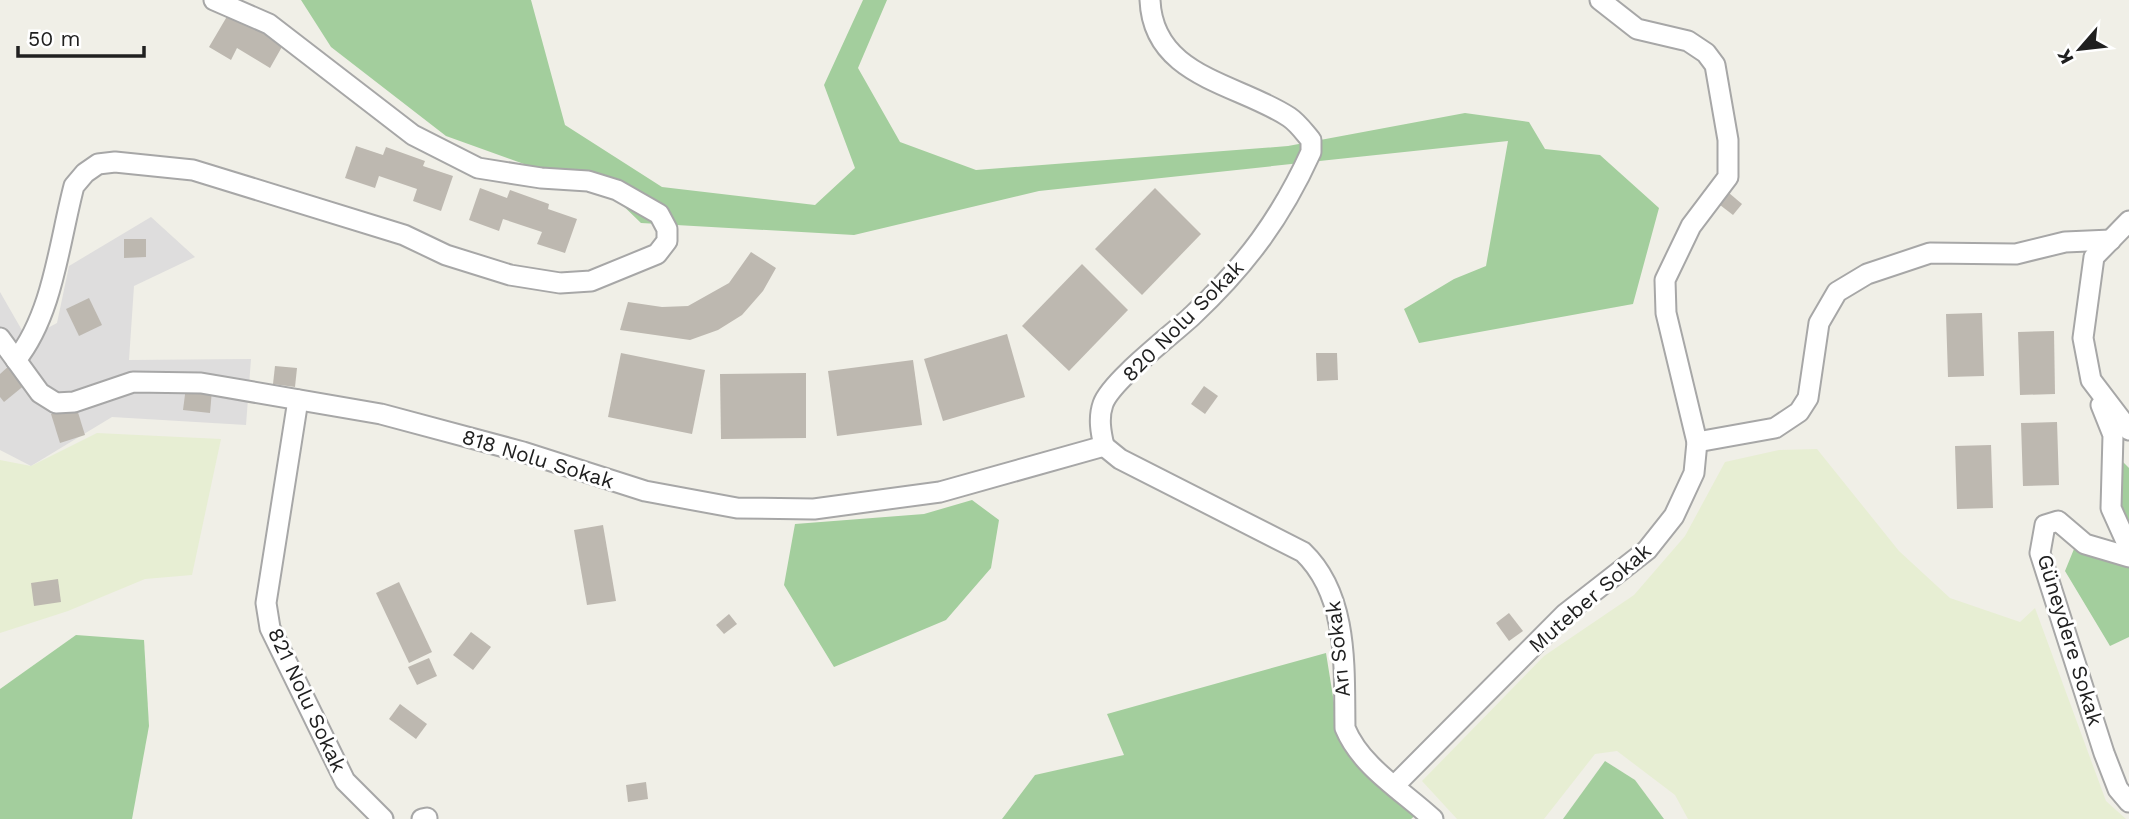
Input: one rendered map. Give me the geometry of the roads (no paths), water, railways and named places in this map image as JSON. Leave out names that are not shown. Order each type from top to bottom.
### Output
[{"type":"street","points":[[16,360],[31,341],[39,318],[74,186],[85,173],[98,164],[115,162],[194,170],[404,235],[446,255],[510,275],[560,283],[591,281],[657,254],[667,241],[667,229],[659,214],[617,190],[589,181],[541,178],[478,168],[413,135],[269,24],[214,0]]},
{"type":"street","name":"820 Nolu Sokak","points":[[1104,446],[1100,432],[1103,403],[1131,370],[1194,314],[1245,261],[1277,220],[1311,152],[1311,140],[1291,118],[1260,101],[1219,85],[1180,61],[1160,40],[1151,19],[1150,0]]},
{"type":"street","name":"Muteber Sokak","points":[[1395,785],[1565,614],[1647,550],[1674,516],[1694,473],[1697,442],[1666,313],[1665,280],[1691,226],[1728,177],[1728,140],[1715,65],[1706,53],[1688,41],[1637,29],[1600,0]]},
{"type":"street","points":[[2129,221],[2094,257],[2083,338],[2091,380],[2113,435],[2111,508],[2129,548]]},
{"type":"street","points":[[1697,442],[1775,428],[1799,412],[1808,398],[1819,323],[1837,292],[1867,274],[1930,253],[2016,254],[2065,242],[2111,240]]},
{"type":"street","name":"818 Nolu Sokak","points":[[0,338],[40,393],[56,403],[74,402],[133,382],[201,383],[381,414],[523,452],[645,491],[737,508],[814,509],[940,492],[1055,457],[1104,446]]},
{"type":"street","points":[[2091,380],[2129,430]]},
{"type":"street","name":"821 Nolu Sokak","points":[[298,400],[266,603],[270,628],[345,781],[383,819]]},
{"type":"street","name":"Arı Sokak","points":[[1104,446],[1119,459],[1303,552],[1318,566],[1330,588],[1338,615],[1345,729],[1351,743],[1371,766],[1433,819]]},
{"type":"street","name":"Güneydere Sokak","points":[[2129,557],[2085,544],[2058,521],[2045,525],[2040,553],[2104,753],[2118,789],[2129,802]]}]
